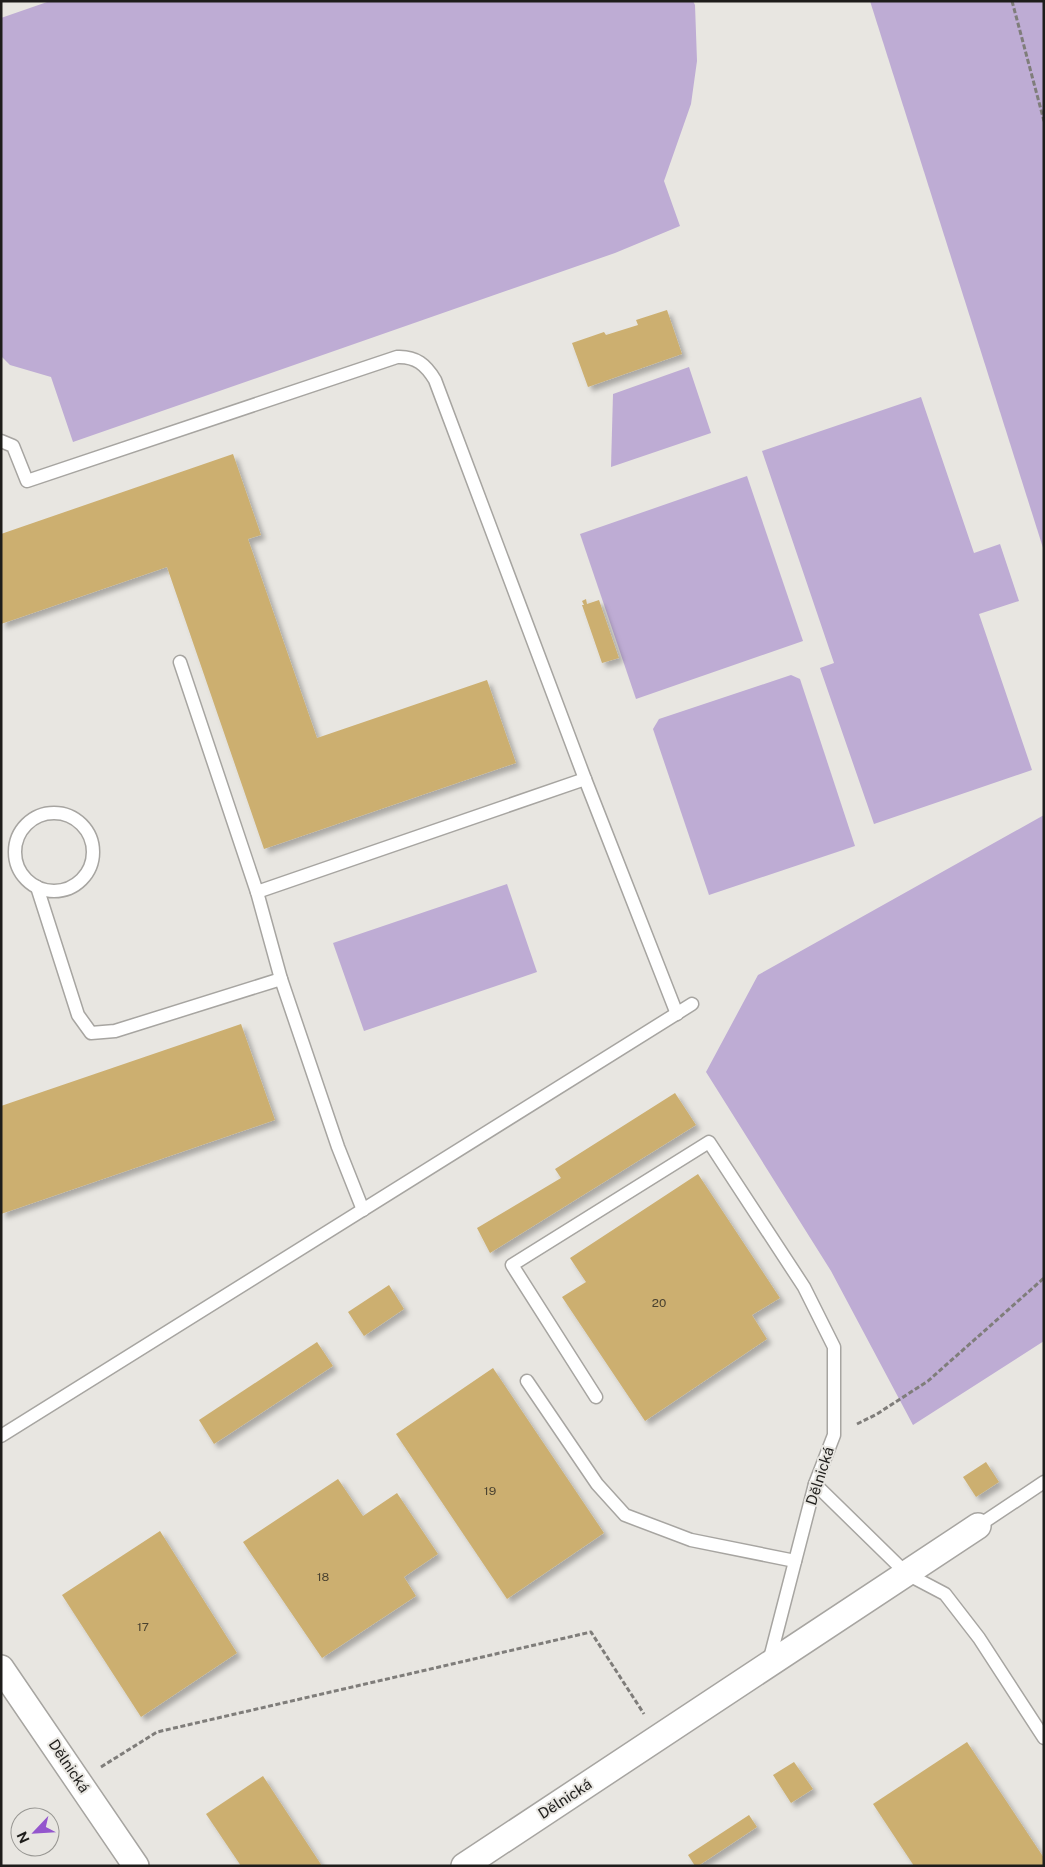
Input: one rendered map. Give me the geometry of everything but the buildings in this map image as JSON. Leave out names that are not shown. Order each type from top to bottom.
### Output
[{"type":"street","name":"Dělnická","points":[[464,1866],[978,1526]]},
{"type":"street","name":"Dělnická","points":[[1,1668],[136,1866]]},
{"type":"lane","points":[[1,441],[13,446],[28,481],[397,357],[405,356],[421,363],[435,380],[585,779],[677,1014]]},
{"type":"lane","points":[[180,662],[256,892],[281,979],[338,1147],[363,1210]]},
{"type":"lane","points":[[256,892],[585,779]]},
{"type":"lane","points":[[37,887],[49,891],[61,891],[72,887],[90,869],[93,858],[93,845],[85,828],[71,816],[58,812],[44,814],[31,819],[22,829],[16,841],[14,855],[18,868],[25,880],[37,887],[78,1015],[91,1033],[115,1031],[281,979]]},
{"type":"lane","points":[[1,1436],[692,1004]]},
{"type":"lane","name":"Dělnická","points":[[596,1397],[512,1265],[709,1142],[804,1288],[834,1347],[834,1435],[815,1484],[767,1667]]},
{"type":"lane","points":[[527,1381],[597,1484],[626,1515],[691,1540],[795,1561]]},
{"type":"lane","points":[[978,1526],[1044,1482]]},
{"type":"lane","points":[[815,1484],[907,1574],[945,1594],[979,1638],[1044,1738]]},
{"type":"path","points":[[1012,1],[1044,121]]},
{"type":"path","points":[[834,1435],[877,1414],[928,1381],[1044,1278]]},
{"type":"path","points":[[79,1780],[157,1732],[591,1632],[660,1738]]},
{"type":"shaded area","points":[[50,1],[693,1],[695,5],[697,61],[691,104],[664,181],[680,226],[615,253],[73,442],[51,377],[10,365],[1,356],[1,18]]},
{"type":"shaded area","points":[[870,1],[1044,1],[1044,551]]},
{"type":"shaded area","points":[[689,367],[711,433],[611,467],[613,394]]},
{"type":"shaded area","points":[[921,397],[974,553],[1000,544],[1019,601],[979,614],[1032,770],[874,824],[820,668],[834,663],[762,451]]},
{"type":"shaded area","points":[[747,476],[803,641],[636,699],[580,534]]},
{"type":"shaded area","points":[[791,675],[800,679],[855,846],[709,895],[653,729],[659,719]]},
{"type":"shaded area","points":[[1044,815],[1044,1341],[913,1425],[831,1271],[706,1072],[758,975]]},
{"type":"shaded area","points":[[507,884],[537,972],[364,1031],[333,943]]}]
